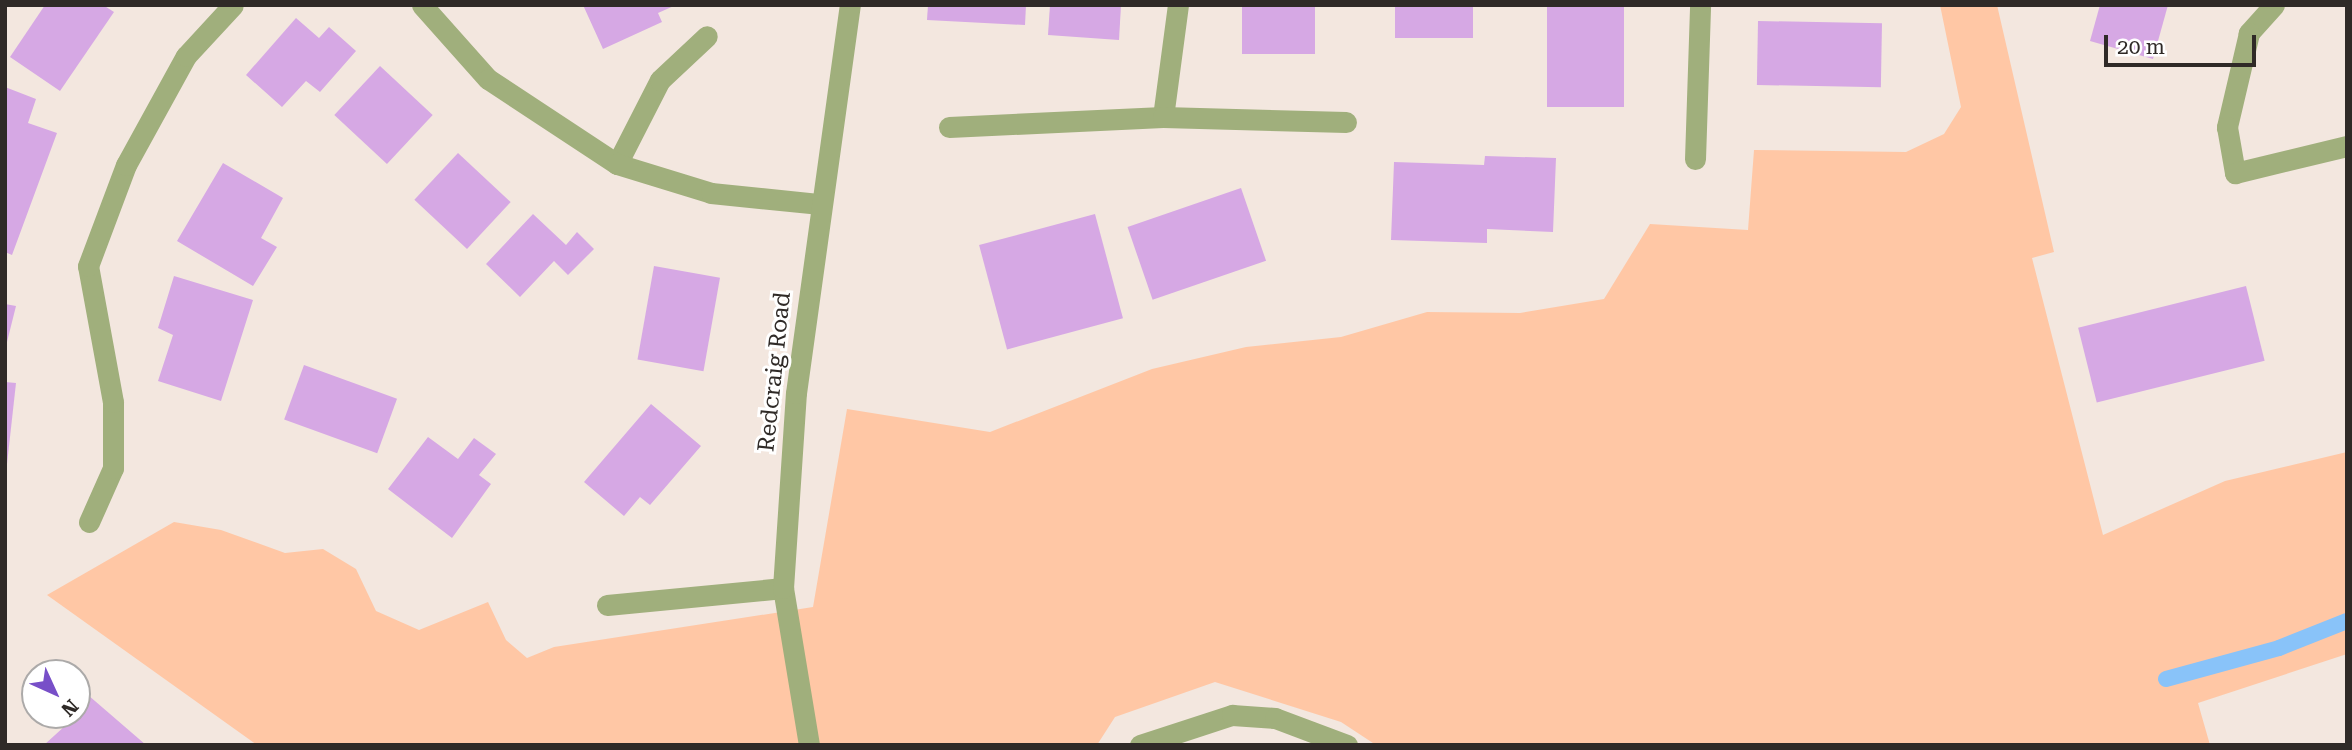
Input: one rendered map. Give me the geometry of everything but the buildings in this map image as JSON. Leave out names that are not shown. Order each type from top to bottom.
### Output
[{"type":"street","points":[[89,522],[113,468],[113,402],[88,266],[126,165],[179,68],[233,5]]},
{"type":"street","points":[[422,5],[488,79],[617,164],[711,193],[820,204]]},
{"type":"street","name":"Redcraig Road","points":[[809,745],[783,588],[796,393],[820,204],[850,5]]},
{"type":"street","points":[[1163,117],[1178,5]]},
{"type":"street","points":[[1695,159],[1700,5]]},
{"type":"street","points":[[2274,5],[2249,33],[2227,127],[2235,173],[2347,146]]},
{"type":"street","points":[[617,164],[660,80],[707,36]]},
{"type":"street","points":[[950,127],[1163,117],[1346,122]]},
{"type":"street","points":[[607,605],[783,588]]},
{"type":"street","points":[[1140,745],[1232,715],[1275,718],[1347,745]]},
{"type":"shaded area","points":[[1940,5],[1997,5],[2054,252],[2032,258],[2103,535],[2225,481],[2347,452],[2347,654],[2198,703],[2210,745],[1376,745],[1341,722],[1215,682],[1115,717],[1097,745],[257,745],[47,595],[174,522],[221,530],[285,553],[323,549],[356,569],[376,611],[419,630],[488,602],[506,640],[527,658],[554,647],[813,607],[847,409],[990,432],[1152,369],[1246,347],[1341,337],[1427,312],[1520,313],[1604,299],[1650,224],[1748,230],[1754,150],[1906,152],[1944,134],[1961,107]]},
{"type":"waterway","points":[[2166,679],[2279,648],[2347,621]]}]
